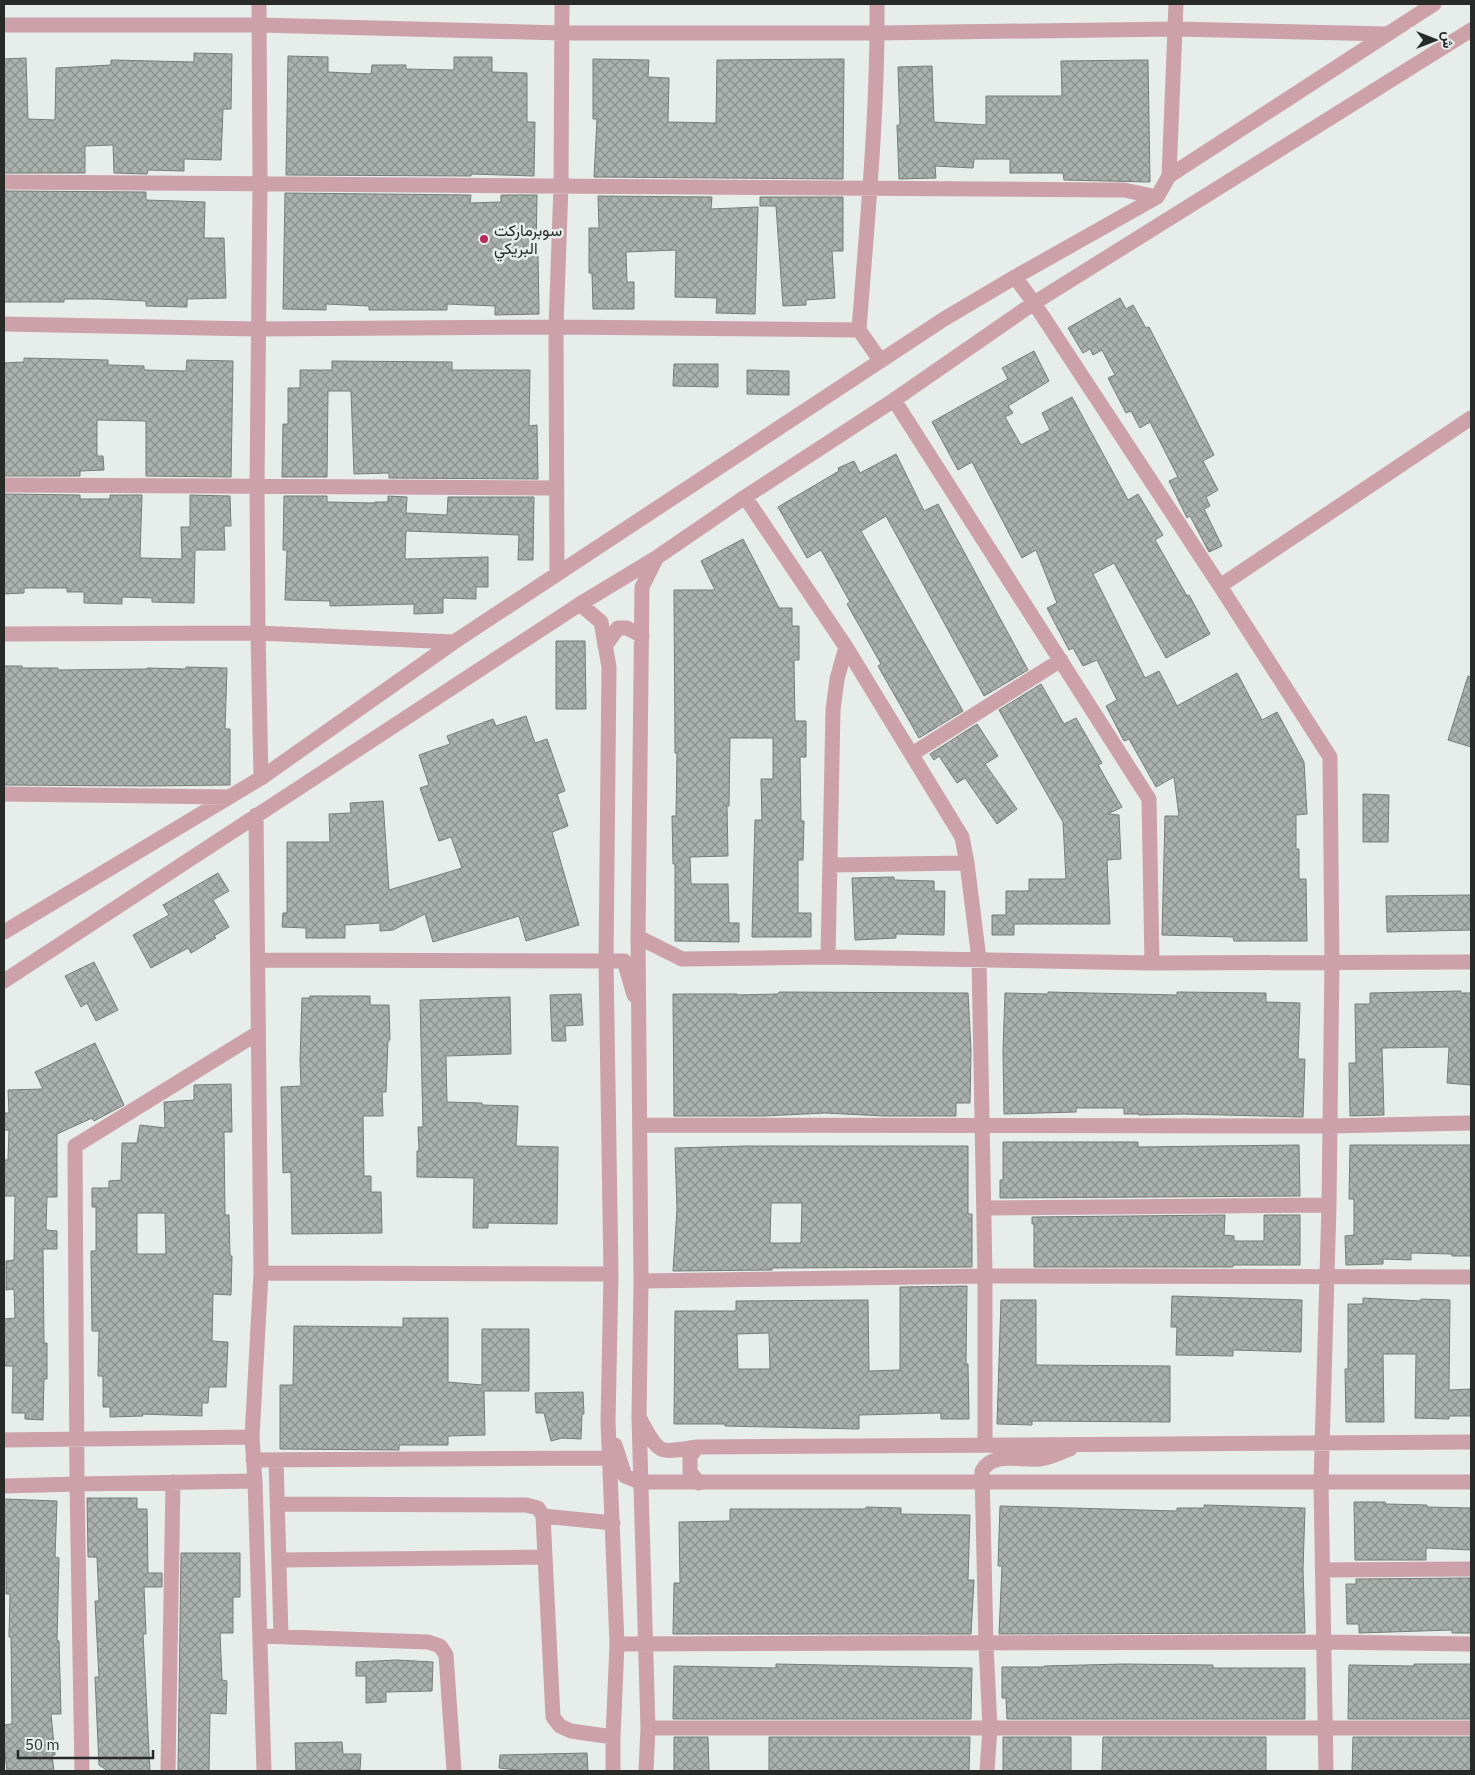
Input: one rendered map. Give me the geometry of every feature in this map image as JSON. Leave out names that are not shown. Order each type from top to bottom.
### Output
[{"type":"street","points":[[259,4],[260,183],[257,486],[261,778]]},
{"type":"street","points":[[557,573],[556,327],[561,185],[562,4]]},
{"type":"street","points":[[877,4],[878,33],[870,188],[858,330],[880,360]]},
{"type":"street","points":[[1169,176],[1176,4]]},
{"type":"street","points":[[4,932],[261,778],[454,642],[880,360],[1015,277],[1157,197],[1169,176],[1434,4]]},
{"type":"street","points":[[4,25],[258,26],[562,33],[878,33],[1175,29],[1387,34]]},
{"type":"street","points":[[4,981],[580,604],[656,558],[745,497],[894,400],[1034,304],[1471,30]]},
{"type":"street","points":[[4,182],[1124,190],[1157,197]]},
{"type":"street","points":[[1015,277],[1220,586],[1330,757],[1332,961],[1329,1204],[1321,1483],[1326,1771]]},
{"type":"street","points":[[4,324],[258,329],[556,327],[858,330]]},
{"type":"street","points":[[894,400],[1149,799],[1152,963]]},
{"type":"street","points":[[1220,586],[1471,418]]},
{"type":"street","points":[[4,485],[556,488]]},
{"type":"street","points":[[745,497],[846,647],[962,837],[979,960],[985,1276],[985,1444]]},
{"type":"street","points":[[646,1771],[648,1728],[644,1643],[639,1418],[641,1281],[638,936],[642,587],[656,558]]},
{"type":"street","points":[[580,604],[601,622],[609,667],[606,961],[611,1274],[608,1422],[617,1644],[613,1771]]},
{"type":"street","points":[[605,646],[618,628],[628,628],[642,636]]},
{"type":"street","points":[[4,634],[258,633],[454,642]]},
{"type":"street","points":[[828,956],[833,710],[837,679],[846,647]]},
{"type":"street","points":[[912,754],[1061,660]]},
{"type":"street","points":[[4,794],[230,797]]},
{"type":"street","points":[[256,815],[261,1273],[252,1460],[255,1481],[264,1771]]},
{"type":"street","points":[[830,865],[967,863]]},
{"type":"street","points":[[638,936],[682,959],[828,956],[1152,963],[1471,962]]},
{"type":"street","points":[[258,960],[624,961],[639,1010]]},
{"type":"street","points":[[82,1771],[77,1484],[75,1146],[258,1033]]},
{"type":"street","points":[[640,1125],[1329,1126],[1471,1123]]},
{"type":"street","points":[[984,1208],[1329,1204]]},
{"type":"street","points":[[261,1273],[611,1274]]},
{"type":"street","points":[[641,1281],[985,1276],[1471,1277]]},
{"type":"street","points":[[639,1418],[656,1447],[667,1451],[697,1447],[1471,1442]]},
{"type":"street","points":[[608,1422],[625,1476],[640,1482],[1471,1482]]},
{"type":"street","points":[[4,1440],[252,1437]]},
{"type":"street","points":[[987,1771],[990,1728],[982,1471],[986,1464],[996,1459],[1041,1459],[1082,1444]]},
{"type":"street","points":[[697,1447],[690,1457],[690,1472],[699,1483]]},
{"type":"street","points":[[252,1460],[610,1458]]},
{"type":"street","points":[[276,1460],[281,1636]]},
{"type":"street","points":[[4,1486],[255,1481]]},
{"type":"street","points":[[168,1771],[173,1482]]},
{"type":"street","points":[[277,1504],[526,1505],[538,1508],[543,1516],[553,1717],[560,1726],[571,1731],[613,1737]]},
{"type":"street","points":[[543,1516],[613,1523]]},
{"type":"street","points":[[279,1560],[545,1557]]},
{"type":"street","points":[[1323,1570],[1471,1570]]},
{"type":"street","points":[[260,1636],[428,1642],[440,1646],[446,1655],[454,1771]]},
{"type":"street","points":[[617,1644],[1324,1642],[1471,1644]]},
{"type":"street","points":[[648,1728],[1471,1728]]},
{"type":"building","points":[[194,53],[232,54],[231,109],[223,109],[221,160],[184,159],[184,171],[148,170],[147,174],[114,173],[113,145],[85,146],[85,173],[4,173],[4,59],[26,58],[28,119],[55,120],[56,68],[111,65],[111,60],[194,62]]},
{"type":"building","points":[[288,56],[328,57],[328,72],[371,74],[372,65],[406,65],[406,69],[454,70],[454,57],[492,57],[492,72],[527,73],[527,122],[535,122],[534,176],[471,174],[471,176],[286,175]]},
{"type":"building","points":[[593,59],[649,60],[648,77],[669,78],[668,122],[716,123],[717,60],[844,59],[843,179],[594,177],[597,119],[593,119]]},
{"type":"building","points":[[1148,60],[1150,182],[1064,180],[1063,173],[1010,173],[1010,159],[974,159],[973,168],[935,166],[936,178],[899,179],[897,125],[900,125],[898,67],[932,66],[934,122],[986,125],[986,96],[1062,96],[1061,61]]},
{"type":"building","points":[[4,191],[146,192],[146,200],[205,202],[204,238],[224,238],[226,298],[187,299],[187,307],[146,306],[146,301],[99,299],[64,299],[64,302],[4,302]]},
{"type":"building","points":[[285,193],[471,195],[470,203],[501,202],[501,195],[537,195],[536,253],[538,253],[539,314],[495,315],[495,306],[447,304],[447,310],[369,310],[369,306],[326,304],[326,310],[283,309]]},
{"type":"building","points":[[598,196],[712,197],[711,209],[758,207],[755,314],[716,313],[717,298],[675,297],[676,250],[626,252],[627,282],[634,282],[634,309],[593,309],[592,273],[589,273],[589,228],[599,228]]},
{"type":"building","points":[[760,197],[843,197],[843,251],[832,251],[835,298],[806,300],[806,305],[783,306],[776,206],[760,206]]},
{"type":"building","points":[[1120,298],[1126,309],[1133,305],[1146,328],[1149,327],[1214,455],[1203,461],[1218,490],[1206,497],[1210,506],[1204,509],[1222,546],[1209,552],[1190,516],[1187,518],[1169,481],[1178,477],[1150,422],[1140,428],[1131,411],[1126,413],[1108,378],[1115,375],[1102,350],[1093,355],[1090,349],[1083,353],[1068,328]]},
{"type":"building","points":[[1034,351],[1049,381],[1008,406],[1013,413],[1005,417],[1021,445],[1050,430],[1042,413],[1072,397],[1128,500],[1138,494],[1163,535],[1155,540],[1187,596],[1189,595],[1210,634],[1166,658],[1114,563],[1093,574],[1145,678],[1159,671],[1177,706],[1237,673],[1262,720],[1277,712],[1304,762],[1307,814],[1296,815],[1296,849],[1299,849],[1299,879],[1306,879],[1307,941],[1234,941],[1233,937],[1162,935],[1165,816],[1179,816],[1174,777],[1156,787],[1129,739],[1124,741],[1106,706],[1117,700],[1097,660],[1083,666],[1073,648],[1069,650],[1047,608],[1057,603],[1036,550],[1022,558],[972,462],[958,470],[932,422],[1008,379],[1002,368]]},
{"type":"building","points":[[24,358],[108,360],[108,365],[144,366],[144,370],[186,371],[187,360],[233,361],[231,477],[146,476],[146,421],[97,420],[97,456],[103,456],[104,470],[80,471],[80,476],[4,476],[4,363],[24,362]]},
{"type":"building","points":[[332,361],[452,362],[452,370],[530,370],[529,426],[537,425],[538,479],[389,478],[389,473],[354,474],[351,391],[328,391],[327,477],[282,477],[283,424],[288,424],[288,388],[300,388],[300,370],[332,370]]},
{"type":"building","points":[[674,364],[718,364],[718,387],[673,386]]},
{"type":"building","points":[[747,370],[789,371],[789,395],[747,394]]},
{"type":"building","points":[[896,454],[924,511],[938,504],[1028,670],[984,696],[886,516],[861,531],[963,711],[919,738],[878,666],[881,664],[847,604],[850,602],[821,550],[807,558],[778,507],[839,471],[838,468],[854,461],[860,473]]},
{"type":"building","points":[[4,494],[80,495],[80,499],[110,499],[110,495],[142,495],[140,557],[142,558],[182,559],[181,527],[190,527],[190,495],[230,496],[231,526],[224,526],[225,550],[195,550],[194,603],[152,602],[152,598],[122,597],[122,604],[84,603],[84,592],[67,592],[67,588],[24,588],[24,593],[4,594]]},
{"type":"building","points":[[284,496],[327,496],[327,502],[375,503],[388,502],[388,496],[407,497],[406,513],[447,515],[448,497],[534,497],[533,560],[518,560],[519,535],[406,531],[405,559],[488,557],[488,587],[476,587],[476,599],[443,598],[443,613],[414,614],[414,604],[330,606],[330,601],[285,600],[287,550],[283,550]]},
{"type":"building","points":[[743,539],[779,608],[792,608],[792,626],[799,626],[799,660],[794,660],[795,721],[806,721],[806,757],[800,757],[801,821],[804,821],[803,860],[798,860],[798,913],[811,913],[811,937],[752,937],[755,820],[762,820],[761,779],[773,779],[773,738],[730,738],[729,806],[727,806],[728,856],[690,857],[691,884],[728,884],[729,923],[739,923],[739,942],[675,941],[675,864],[673,864],[672,816],[676,816],[677,753],[675,753],[674,590],[715,590],[701,561]]},
{"type":"building","points":[[556,641],[585,641],[586,709],[556,709]]},
{"type":"building","points":[[4,666],[58,668],[58,670],[227,668],[225,729],[230,729],[230,785],[4,785]]},
{"type":"building","points":[[1468,676],[1471,677],[1471,747],[1448,740]]},
{"type":"building","points":[[1041,684],[1064,724],[1076,718],[1102,763],[1098,765],[1122,807],[1108,814],[1119,815],[1121,859],[1107,860],[1110,924],[1014,924],[1014,935],[992,935],[992,915],[1006,915],[1006,891],[1029,891],[1029,879],[1066,879],[1063,822],[999,710]]},
{"type":"building","points":[[526,716],[535,743],[547,739],[565,791],[557,794],[568,826],[552,832],[579,925],[526,941],[519,916],[433,942],[425,914],[393,930],[380,931],[380,923],[345,925],[345,938],[306,938],[306,928],[282,927],[283,913],[287,913],[287,842],[330,842],[329,814],[351,813],[350,803],[383,801],[389,890],[462,868],[451,837],[439,841],[420,788],[429,785],[419,755],[450,744],[447,736],[493,719],[496,726]]},
{"type":"building","points":[[977,724],[998,756],[985,764],[1017,809],[997,824],[965,778],[957,783],[939,756],[934,760],[930,754]]},
{"type":"building","points":[[1363,794],[1389,795],[1388,842],[1363,842]]},
{"type":"building","points":[[218,873],[229,891],[213,900],[229,927],[214,936],[216,938],[191,953],[188,948],[151,968],[133,935],[169,915],[163,905]]},
{"type":"building","points":[[894,877],[894,880],[934,881],[934,891],[945,891],[944,935],[896,934],[896,938],[855,940],[852,878]]},
{"type":"building","points":[[1471,895],[1471,930],[1387,932],[1386,896]]},
{"type":"building","points":[[94,962],[118,1010],[96,1021],[87,1003],[81,1007],[65,976]]},
{"type":"building","points":[[1461,991],[1461,993],[1471,993],[1471,1085],[1447,1083],[1449,1047],[1382,1048],[1384,1115],[1350,1116],[1349,1063],[1356,1063],[1355,1004],[1370,1004],[1370,993]]},
{"type":"building","points":[[779,992],[968,993],[971,1050],[970,1103],[956,1103],[956,1116],[884,1116],[825,1113],[764,1116],[674,1116],[673,994],[737,995],[778,994]]},
{"type":"building","points":[[1048,992],[1177,995],[1177,992],[1266,993],[1266,1002],[1300,1003],[1298,1059],[1305,1059],[1303,1117],[1183,1114],[1139,1115],[1124,1114],[1124,1108],[1076,1108],[1076,1112],[1004,1114],[1003,1051],[1005,993],[1048,994]]},
{"type":"building","points":[[581,994],[583,1025],[565,1026],[566,1041],[552,1041],[550,995]]},
{"type":"building","points":[[310,996],[370,996],[370,1005],[389,1005],[390,1040],[388,1041],[386,1092],[382,1092],[383,1116],[363,1116],[364,1176],[371,1176],[371,1192],[381,1192],[382,1233],[292,1234],[291,1172],[283,1173],[281,1087],[301,1086],[302,998],[310,998]]},
{"type":"building","points":[[510,997],[511,1054],[446,1056],[447,1102],[518,1106],[516,1146],[558,1147],[557,1224],[488,1223],[488,1228],[473,1228],[474,1178],[417,1177],[418,1127],[423,1127],[420,1000]]},
{"type":"building","points":[[95,1043],[124,1105],[94,1121],[92,1118],[57,1134],[57,1197],[47,1197],[46,1230],[57,1231],[57,1249],[43,1249],[44,1343],[47,1343],[47,1379],[44,1379],[43,1420],[25,1419],[25,1413],[12,1413],[13,1366],[4,1366],[4,1319],[15,1318],[14,1289],[6,1290],[6,1261],[14,1260],[15,1196],[4,1196],[4,1160],[8,1160],[9,1130],[4,1130],[4,1113],[9,1113],[8,1090],[43,1089],[35,1072]]},
{"type":"building","points":[[231,1084],[232,1132],[224,1132],[225,1215],[229,1215],[230,1256],[232,1256],[231,1295],[213,1294],[212,1341],[228,1342],[226,1387],[209,1387],[208,1403],[202,1403],[202,1416],[142,1414],[143,1416],[110,1417],[110,1407],[103,1407],[103,1376],[98,1376],[99,1331],[92,1331],[91,1251],[96,1251],[96,1207],[92,1207],[92,1188],[109,1188],[109,1181],[121,1180],[122,1143],[137,1143],[140,1125],[165,1128],[164,1102],[194,1100],[194,1085]],"holes":[[[137,1213],[165,1213],[166,1254],[137,1254]]]},
{"type":"building","points":[[1003,1142],[1138,1142],[1138,1147],[1299,1145],[1300,1196],[1000,1198],[1000,1180],[1003,1180]]},
{"type":"building","points":[[1350,1145],[1471,1145],[1471,1256],[1411,1253],[1411,1260],[1383,1259],[1383,1264],[1346,1265],[1345,1236],[1354,1235],[1354,1199],[1349,1199]]},
{"type":"building","points":[[746,1146],[968,1146],[968,1214],[972,1214],[972,1267],[772,1268],[772,1270],[673,1271],[677,1209],[675,1148]],"holes":[[[771,1203],[802,1203],[801,1243],[770,1243]]]},
{"type":"building","points":[[1225,1215],[1224,1235],[1234,1236],[1234,1241],[1264,1241],[1264,1215],[1300,1215],[1300,1265],[1034,1267],[1034,1224],[1032,1224],[1032,1217]]},
{"type":"building","points":[[967,1286],[966,1364],[968,1364],[969,1419],[941,1419],[941,1413],[859,1415],[859,1429],[674,1424],[675,1311],[736,1311],[736,1301],[868,1300],[869,1371],[900,1370],[900,1287]],"holes":[[[769,1333],[770,1369],[738,1369],[737,1334]]]},
{"type":"building","points":[[1172,1296],[1302,1300],[1301,1352],[1233,1350],[1233,1356],[1176,1355],[1177,1327],[1171,1327]]},
{"type":"building","points":[[1363,1298],[1420,1301],[1421,1299],[1450,1300],[1449,1390],[1471,1389],[1471,1416],[1449,1416],[1449,1419],[1415,1418],[1416,1354],[1383,1354],[1384,1422],[1346,1422],[1345,1369],[1348,1369],[1348,1304],[1363,1304]]},
{"type":"building","points":[[1001,1300],[1036,1300],[1036,1365],[1170,1366],[1170,1422],[1032,1421],[1032,1425],[997,1424]]},
{"type":"building","points":[[403,1318],[448,1318],[448,1382],[482,1385],[482,1329],[529,1329],[529,1391],[484,1391],[485,1435],[448,1436],[448,1445],[399,1445],[399,1450],[280,1449],[280,1385],[293,1385],[294,1326],[403,1327]]},
{"type":"building","points":[[583,1392],[584,1414],[582,1414],[581,1439],[562,1438],[551,1441],[544,1413],[536,1413],[535,1393]]},
{"type":"building","points":[[87,1498],[137,1498],[137,1509],[147,1509],[148,1573],[162,1573],[162,1587],[144,1587],[146,1634],[143,1634],[150,1771],[108,1771],[99,1765],[95,1677],[99,1677],[95,1601],[99,1601],[97,1557],[88,1557]]},
{"type":"building","points":[[4,1499],[57,1501],[55,1557],[59,1558],[57,1641],[59,1641],[61,1714],[51,1714],[55,1755],[52,1755],[54,1771],[7,1771],[4,1725],[12,1724],[11,1637],[9,1637],[10,1594],[6,1594],[6,1573],[4,1573]]},
{"type":"building","points":[[1354,1502],[1385,1502],[1386,1504],[1427,1505],[1427,1507],[1471,1508],[1471,1550],[1426,1548],[1426,1560],[1355,1560]]},
{"type":"building","points":[[1204,1505],[1305,1508],[1303,1569],[1305,1633],[999,1634],[1002,1566],[998,1566],[1000,1506],[1177,1511],[1177,1508],[1204,1508]]},
{"type":"building","points":[[866,1507],[901,1508],[901,1514],[970,1515],[968,1580],[974,1580],[971,1634],[673,1634],[674,1583],[680,1583],[679,1522],[730,1521],[730,1509],[866,1509]]},
{"type":"building","points":[[181,1553],[240,1553],[240,1597],[233,1597],[233,1633],[220,1633],[222,1680],[227,1681],[226,1714],[210,1713],[209,1771],[178,1771]]},
{"type":"building","points":[[1471,1578],[1471,1633],[1452,1633],[1452,1630],[1359,1633],[1359,1624],[1347,1624],[1346,1584],[1356,1584],[1356,1579]]},
{"type":"building","points":[[397,1660],[433,1662],[432,1691],[386,1692],[386,1702],[366,1703],[366,1676],[356,1676],[356,1662]]},
{"type":"building","points":[[776,1664],[972,1668],[971,1719],[673,1719],[674,1666],[776,1668]]},
{"type":"building","points":[[1123,1664],[1213,1665],[1213,1668],[1305,1668],[1305,1719],[1007,1719],[1006,1698],[1002,1698],[1002,1667]]},
{"type":"building","points":[[1414,1664],[1471,1664],[1471,1719],[1348,1719],[1349,1665],[1414,1666]]},
{"type":"building","points":[[674,1737],[708,1737],[709,1771],[674,1771]]},
{"type":"building","points":[[769,1737],[970,1737],[969,1771],[769,1771]]},
{"type":"building","points":[[1003,1737],[1071,1737],[1071,1771],[1003,1771]]},
{"type":"building","points":[[1103,1737],[1266,1737],[1266,1771],[1102,1771]]},
{"type":"building","points":[[1353,1737],[1471,1737],[1471,1771],[1352,1771]]},
{"type":"building","points":[[342,1742],[343,1754],[361,1754],[360,1770],[296,1771],[295,1743]]},
{"type":"building","points":[[587,1753],[588,1771],[524,1771],[499,1768],[500,1755]]},
{"type":"place","name":"سوبرماركت البريكي","points":[[484,239]]}]
